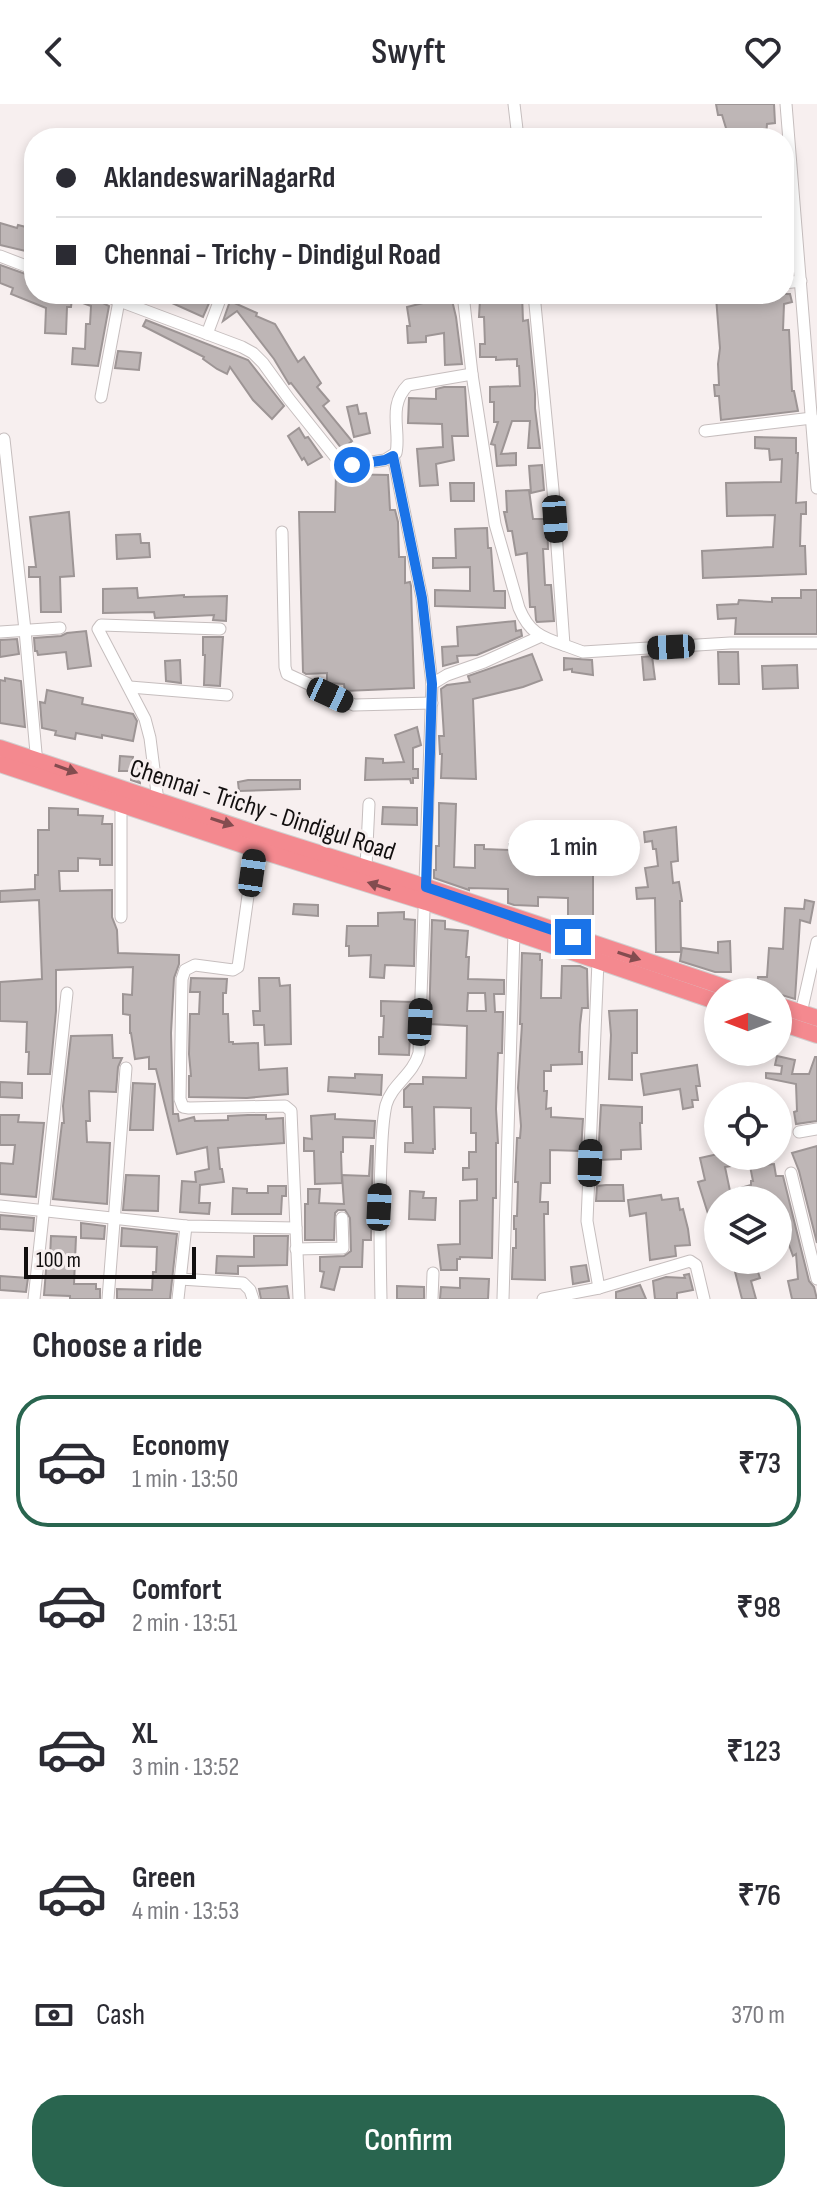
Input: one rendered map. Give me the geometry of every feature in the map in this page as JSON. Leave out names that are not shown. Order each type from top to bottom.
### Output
[{"type":"highway","name":"Chennai - Trichy - Dindigul Road","points":[[0,748],[37,768],[126,798],[704,981]]},
{"type":"highway","name":"Chennai - Trichy - Dindigul Road","points":[[0,764],[37,768]]},
{"type":"highway","name":"Chennai - Trichy - Dindigul Road","points":[[256,841],[366,867],[514,932],[704,997]]},
{"type":"highway","points":[[805,1020],[817,1035]]},
{"type":"street","points":[[514,104],[517,128]]},
{"type":"street","points":[[786,104],[788,128]]},
{"type":"street","points":[[794,198],[817,488]]},
{"type":"street","points":[[0,256],[24,265]]},
{"type":"street","points":[[794,282],[801,281]]},
{"type":"street","points":[[101,397],[118,304]]},
{"type":"street","points":[[127,304],[253,353],[337,459],[352,465],[393,456]]},
{"type":"street","points":[[207,334],[218,304]]},
{"type":"street","points":[[464,304],[495,524],[524,620],[544,638]]},
{"type":"street","points":[[535,304],[553,490],[563,640]]},
{"type":"street","points":[[381,1299],[379,1207],[384,1118],[391,1093],[409,1073],[419,1053],[432,703],[422,598],[393,456],[397,446],[395,422],[402,391],[408,385],[472,374]]},
{"type":"street","points":[[705,431],[812,418]]},
{"type":"street","points":[[4,439],[37,768]]},
{"type":"street","points":[[282,532],[287,674],[354,705],[432,703]]},
{"type":"street","points":[[150,804],[147,728],[130,687],[99,630],[100,625],[220,629]]},
{"type":"street","points":[[0,632],[60,628]]},
{"type":"street","points":[[432,684],[447,675],[544,638],[563,640],[583,652],[730,643],[817,643]]},
{"type":"street","points":[[130,687],[227,695]]},
{"type":"street","points":[[121,917],[126,798]]},
{"type":"street","points":[[366,867],[369,804]]},
{"type":"street","points":[[256,841],[238,967],[233,970],[195,965],[185,970],[182,979],[180,1099],[183,1107],[189,1108],[289,1108],[292,1118],[299,1299]]},
{"type":"street","points":[[503,1299],[514,932]]},
{"type":"street","points":[[805,1020],[817,942]]},
{"type":"street","points":[[598,961],[587,1221],[599,1288]]},
{"type":"street","points":[[34,1299],[67,993]]},
{"type":"street","points":[[108,1299],[126,1068]]},
{"type":"street","points":[[799,1132],[817,1129]]},
{"type":"street","points":[[791,1173],[817,1279]]},
{"type":"street","points":[[0,1206],[186,1226],[296,1228]]},
{"type":"street","points":[[296,1249],[343,1248],[342,1218]]},
{"type":"street","points":[[178,1299],[186,1226]]},
{"type":"street","points":[[543,1299],[599,1288],[690,1261],[696,1265],[704,1299]]},
{"type":"street","points":[[432,1299],[433,1273]]},
{"type":"street","points":[[180,1279],[243,1283],[253,1299]]},
{"type":"building","points":[[716,104],[774,104],[775,123],[767,124],[767,128],[726,128],[722,115],[718,115]]},
{"type":"building","points":[[0,223],[17,228],[18,225],[24,226],[24,251],[0,245]]},
{"type":"building","points":[[0,265],[24,273],[24,299],[11,294],[13,288],[0,283]]},
{"type":"building","points":[[36,304],[71,304],[67,307],[66,334],[45,333],[46,308]]},
{"type":"building","points":[[86,304],[109,306],[98,366],[72,364],[73,348],[85,349],[86,324],[90,324],[91,306]]},
{"type":"building","points":[[174,304],[209,304],[203,317]]},
{"type":"building","points":[[229,304],[237,304],[275,324],[298,362],[304,357],[321,383],[317,387],[329,401],[323,406],[352,441],[342,449],[289,384],[237,311],[223,321]]},
{"type":"building","points":[[453,304],[462,364],[445,365],[444,333],[426,336],[426,342],[408,343],[407,326],[410,326],[407,307]]},
{"type":"building","points":[[480,304],[522,304],[523,321],[528,320],[540,448],[528,448],[530,421],[512,421],[501,454],[516,453],[516,465],[497,466],[495,445],[491,444],[498,422],[494,422],[490,387],[520,386],[519,366],[517,359],[480,357],[480,344],[485,344],[484,317],[479,317]]},
{"type":"building","points":[[717,304],[784,304],[783,330],[789,330],[792,391],[798,411],[721,420],[719,396],[715,396],[714,385],[719,385]]},
{"type":"building","points":[[146,320],[248,360],[284,406],[272,419],[253,400],[230,367],[227,374],[217,369],[204,357],[143,326]]},
{"type":"building","points":[[118,351],[141,353],[139,370],[115,368]]},
{"type":"building","points":[[465,387],[468,436],[452,436],[454,460],[436,464],[438,485],[420,486],[417,449],[443,447],[442,424],[408,423],[409,398],[436,399],[436,389]]},
{"type":"building","points":[[357,405],[359,414],[366,413],[370,433],[354,437],[347,407]]},
{"type":"building","points":[[299,428],[322,457],[308,465],[288,436]]},
{"type":"building","points":[[755,437],[796,438],[796,503],[806,502],[806,514],[801,514],[800,546],[805,546],[806,574],[703,578],[702,551],[773,547],[775,515],[727,516],[726,483],[781,482],[782,459],[770,460],[769,449],[755,448]]},
{"type":"building","points":[[542,465],[544,490],[531,493],[529,466]]},
{"type":"building","points":[[336,474],[388,475],[390,510],[395,510],[398,522],[399,557],[405,557],[405,583],[410,582],[411,586],[414,688],[345,691],[344,684],[327,683],[327,673],[303,672],[299,512],[335,512]]},
{"type":"building","points":[[450,483],[474,483],[474,501],[451,501]]},
{"type":"building","points":[[529,490],[533,519],[547,519],[548,549],[543,549],[545,585],[551,585],[554,621],[537,622],[535,607],[530,607],[527,553],[516,555],[512,531],[508,531],[504,512],[507,512],[506,491]]},
{"type":"building","points":[[69,512],[74,576],[60,577],[61,612],[41,612],[40,577],[29,577],[29,567],[36,567],[30,517]]},
{"type":"building","points":[[487,528],[494,591],[505,591],[505,608],[435,606],[435,590],[470,591],[470,567],[433,568],[433,558],[456,558],[455,529]]},
{"type":"building","points":[[140,534],[141,543],[149,543],[150,557],[117,559],[116,535]]},
{"type":"building","points":[[137,588],[138,598],[227,596],[226,621],[213,620],[214,615],[155,618],[154,612],[103,613],[103,589]]},
{"type":"building","points":[[801,590],[817,590],[817,634],[735,634],[736,618],[718,619],[717,605],[738,604],[739,600],[772,602],[772,598],[801,598]]},
{"type":"building","points":[[515,621],[516,631],[521,630],[522,636],[477,655],[457,656],[458,662],[443,666],[442,647],[458,646],[457,627]]},
{"type":"building","points":[[86,631],[91,666],[68,669],[66,652],[38,655],[35,651],[34,638]]},
{"type":"building","points":[[203,637],[223,637],[220,686],[204,685]]},
{"type":"building","points":[[17,639],[19,654],[0,657],[0,640]]},
{"type":"building","points":[[718,652],[738,652],[739,684],[719,684]]},
{"type":"building","points":[[532,654],[542,680],[473,699],[476,779],[441,778],[439,736],[444,736],[441,689],[447,685],[470,682],[468,676]]},
{"type":"building","points":[[652,656],[655,679],[644,680],[642,657]]},
{"type":"building","points":[[564,658],[592,660],[593,675],[564,670]]},
{"type":"building","points":[[180,660],[181,683],[166,681],[165,661]]},
{"type":"building","points":[[797,665],[798,688],[763,689],[762,666]]},
{"type":"building","points":[[5,678],[21,681],[25,727],[0,723],[0,680],[5,681]]},
{"type":"building","points":[[47,690],[83,698],[82,704],[133,714],[137,721],[133,741],[76,733],[75,739],[55,735],[56,731],[42,728],[40,702],[45,703]]},
{"type":"building","points":[[417,727],[421,745],[413,748],[413,769],[418,769],[418,778],[413,778],[413,783],[410,779],[365,780],[366,758],[383,759],[383,763],[404,762],[395,735]]},
{"type":"building","points":[[120,756],[133,757],[132,764],[140,764],[140,783],[131,780],[131,771],[119,771]]},
{"type":"building","points":[[300,780],[300,789],[239,791],[238,782]]},
{"type":"building","points":[[439,803],[456,804],[454,867],[475,868],[475,845],[484,845],[484,849],[509,850],[509,844],[537,844],[536,864],[568,866],[568,845],[593,845],[593,920],[568,920],[568,898],[538,897],[538,906],[514,905],[508,903],[508,889],[469,890],[434,878],[436,846],[439,846]]},
{"type":"building","points":[[383,807],[417,808],[417,825],[382,824]]},
{"type":"building","points":[[49,808],[78,809],[78,815],[103,816],[102,824],[112,824],[112,865],[100,865],[100,859],[78,858],[78,871],[59,871],[60,891],[112,890],[112,917],[117,930],[118,953],[179,955],[174,978],[171,1033],[173,1114],[178,1114],[179,1121],[194,1117],[195,1121],[228,1120],[228,1116],[248,1115],[266,1115],[266,1119],[283,1118],[284,1143],[218,1148],[224,1182],[200,1185],[199,1203],[210,1203],[209,1214],[180,1212],[182,1181],[196,1182],[195,1172],[209,1169],[207,1147],[177,1154],[156,1069],[149,1069],[149,1057],[135,1059],[130,1015],[123,1014],[123,994],[132,995],[133,967],[56,970],[50,1074],[28,1074],[27,1022],[0,1021],[0,982],[42,979],[39,900],[0,902],[0,891],[35,889],[38,830],[49,830]]},
{"type":"building","points":[[676,827],[678,861],[671,862],[673,883],[679,882],[682,901],[681,952],[656,952],[655,898],[637,899],[636,888],[648,887],[645,868],[658,866],[656,849],[653,849],[652,841],[645,842],[644,832]]},
{"type":"building","points":[[805,900],[814,902],[810,923],[800,920],[795,999],[792,998],[792,978],[758,977],[767,977],[769,948],[783,949],[785,908],[804,909]]},
{"type":"building","points":[[294,904],[318,905],[318,916],[293,914]]},
{"type":"building","points":[[404,912],[404,919],[415,920],[414,966],[385,965],[384,978],[370,977],[371,955],[349,956],[347,926],[378,926],[378,913]]},
{"type":"building","points":[[432,920],[445,921],[445,929],[468,931],[468,979],[504,980],[504,994],[494,994],[495,1012],[503,1012],[502,1053],[498,1053],[498,1143],[492,1258],[460,1257],[457,1259],[457,1270],[441,1270],[438,1245],[460,1244],[460,1201],[477,1200],[477,1179],[463,1180],[463,1168],[469,1168],[469,1152],[476,1152],[476,1133],[471,1133],[471,1108],[434,1107],[433,1153],[405,1152],[405,1143],[413,1143],[412,1107],[404,1107],[404,1090],[410,1084],[423,1084],[423,1077],[466,1078],[467,1026],[429,1024]],"holes":[[[468,993],[485,993],[486,1011],[467,1011]]]},
{"type":"building","points":[[730,941],[731,972],[715,972],[680,961],[682,948],[718,953],[718,942]]},
{"type":"building","points":[[522,953],[540,954],[541,998],[561,998],[562,966],[587,969],[588,1008],[582,1008],[580,1025],[582,1064],[551,1065],[551,1071],[544,1071],[546,1109],[551,1108],[551,1117],[583,1119],[581,1151],[550,1150],[550,1183],[541,1183],[540,1202],[548,1202],[548,1214],[544,1214],[545,1280],[512,1279],[513,1248],[516,1248],[517,1138],[520,1138],[521,1126],[518,1088]]},
{"type":"building","points":[[191,978],[227,979],[223,1014],[228,1014],[229,1042],[258,1043],[259,1070],[287,1068],[288,1094],[247,1098],[189,1097],[190,1014],[199,1014],[200,992],[190,992]]},
{"type":"building","points":[[259,978],[279,978],[280,986],[290,985],[291,1044],[265,1045],[264,1025],[254,1025],[253,1011],[260,1011]]},
{"type":"building","points":[[381,1001],[412,1002],[409,1055],[379,1054],[384,1016],[381,1016]]},
{"type":"building","points":[[637,1010],[637,1053],[632,1053],[632,1080],[609,1079],[609,1011]]},
{"type":"building","points":[[112,1035],[113,1058],[122,1058],[116,1092],[89,1091],[90,1121],[86,1121],[87,1142],[110,1143],[107,1204],[53,1199],[64,1123],[71,1036]]},
{"type":"building","points":[[817,1057],[817,1121],[796,1124],[796,1084],[766,1078],[766,1073],[781,1074],[782,1066],[792,1066],[792,1059],[795,1060],[792,1074],[809,1074]]},
{"type":"building","points":[[697,1065],[700,1086],[696,1086],[698,1100],[692,1100],[693,1107],[683,1109],[680,1089],[644,1095],[641,1074]]},
{"type":"building","points":[[355,1074],[382,1075],[381,1095],[328,1091],[329,1077],[355,1078]]},
{"type":"building","points":[[0,1082],[22,1083],[22,1098],[0,1097]]},
{"type":"building","points":[[133,1083],[155,1084],[153,1130],[130,1130]]},
{"type":"building","points":[[601,1105],[642,1107],[641,1149],[621,1150],[621,1159],[598,1160]]},
{"type":"building","points":[[335,1114],[335,1119],[375,1121],[374,1138],[343,1137],[342,1183],[315,1184],[314,1151],[304,1151],[304,1138],[312,1139],[311,1116]]},
{"type":"building","points":[[0,1115],[19,1115],[18,1122],[44,1123],[36,1197],[0,1194],[0,1163],[13,1164],[15,1145],[0,1145]]},
{"type":"building","points":[[371,1146],[371,1240],[363,1240],[362,1267],[340,1267],[334,1290],[321,1287],[324,1272],[320,1271],[320,1257],[344,1256],[351,1251],[350,1218],[345,1210],[335,1213],[334,1240],[305,1240],[308,1189],[320,1189],[319,1203],[344,1204],[342,1175],[369,1176]]},
{"type":"building","points":[[817,1146],[817,1243],[799,1171],[792,1153]]},
{"type":"building","points":[[704,1157],[704,1170],[726,1170],[729,1186],[704,1186],[704,1201],[698,1182],[705,1180],[700,1158]]},
{"type":"building","points":[[751,1170],[775,1170],[776,1176],[783,1176],[785,1186],[748,1186],[753,1181]]},
{"type":"building","points":[[126,1175],[159,1176],[158,1211],[123,1210]]},
{"type":"building","points":[[623,1185],[624,1201],[596,1201],[597,1186]]},
{"type":"building","points":[[268,1186],[286,1186],[281,1214],[232,1214],[233,1188],[247,1189],[247,1193],[268,1193]]},
{"type":"building","points":[[410,1191],[424,1192],[423,1198],[436,1198],[435,1220],[409,1219]]},
{"type":"building","points":[[661,1195],[662,1200],[678,1198],[690,1245],[675,1246],[676,1256],[650,1260],[646,1213],[630,1216],[628,1200]]},
{"type":"building","points":[[792,1212],[809,1281],[817,1299],[792,1299],[788,1281],[798,1279],[796,1254],[793,1256]]},
{"type":"building","points":[[0,1215],[34,1218],[33,1231],[0,1229]]},
{"type":"building","points":[[81,1223],[105,1226],[104,1239],[81,1238]]},
{"type":"building","points":[[122,1228],[177,1234],[170,1299],[117,1299],[117,1289],[152,1290],[153,1272],[156,1272],[157,1247],[121,1246]]},
{"type":"building","points":[[51,1236],[76,1237],[74,1284],[96,1284],[96,1289],[100,1289],[100,1299],[44,1295]]},
{"type":"building","points":[[254,1236],[288,1236],[287,1265],[238,1266],[238,1274],[216,1273],[217,1256],[254,1257]]},
{"type":"building","points":[[586,1265],[589,1281],[573,1284],[571,1267]]},
{"type":"building","points":[[689,1274],[693,1290],[677,1293],[677,1299],[655,1299],[653,1281],[666,1277],[685,1278],[684,1275]]},
{"type":"building","points":[[736,1274],[759,1274],[760,1278],[751,1281],[756,1299],[742,1299]]},
{"type":"building","points":[[0,1276],[28,1278],[26,1292],[0,1290]]},
{"type":"building","points":[[460,1278],[489,1279],[488,1299],[440,1299],[441,1287],[460,1288]]},
{"type":"building","points":[[640,1285],[646,1299],[616,1299],[616,1292]]},
{"type":"building","points":[[287,1286],[289,1299],[261,1299],[259,1289]]},
{"type":"building","points":[[397,1286],[424,1287],[424,1299],[397,1299]]},
{"type":"route","points":[[352,465],[393,456],[422,598],[432,684],[426,887],[573,937]]}]
